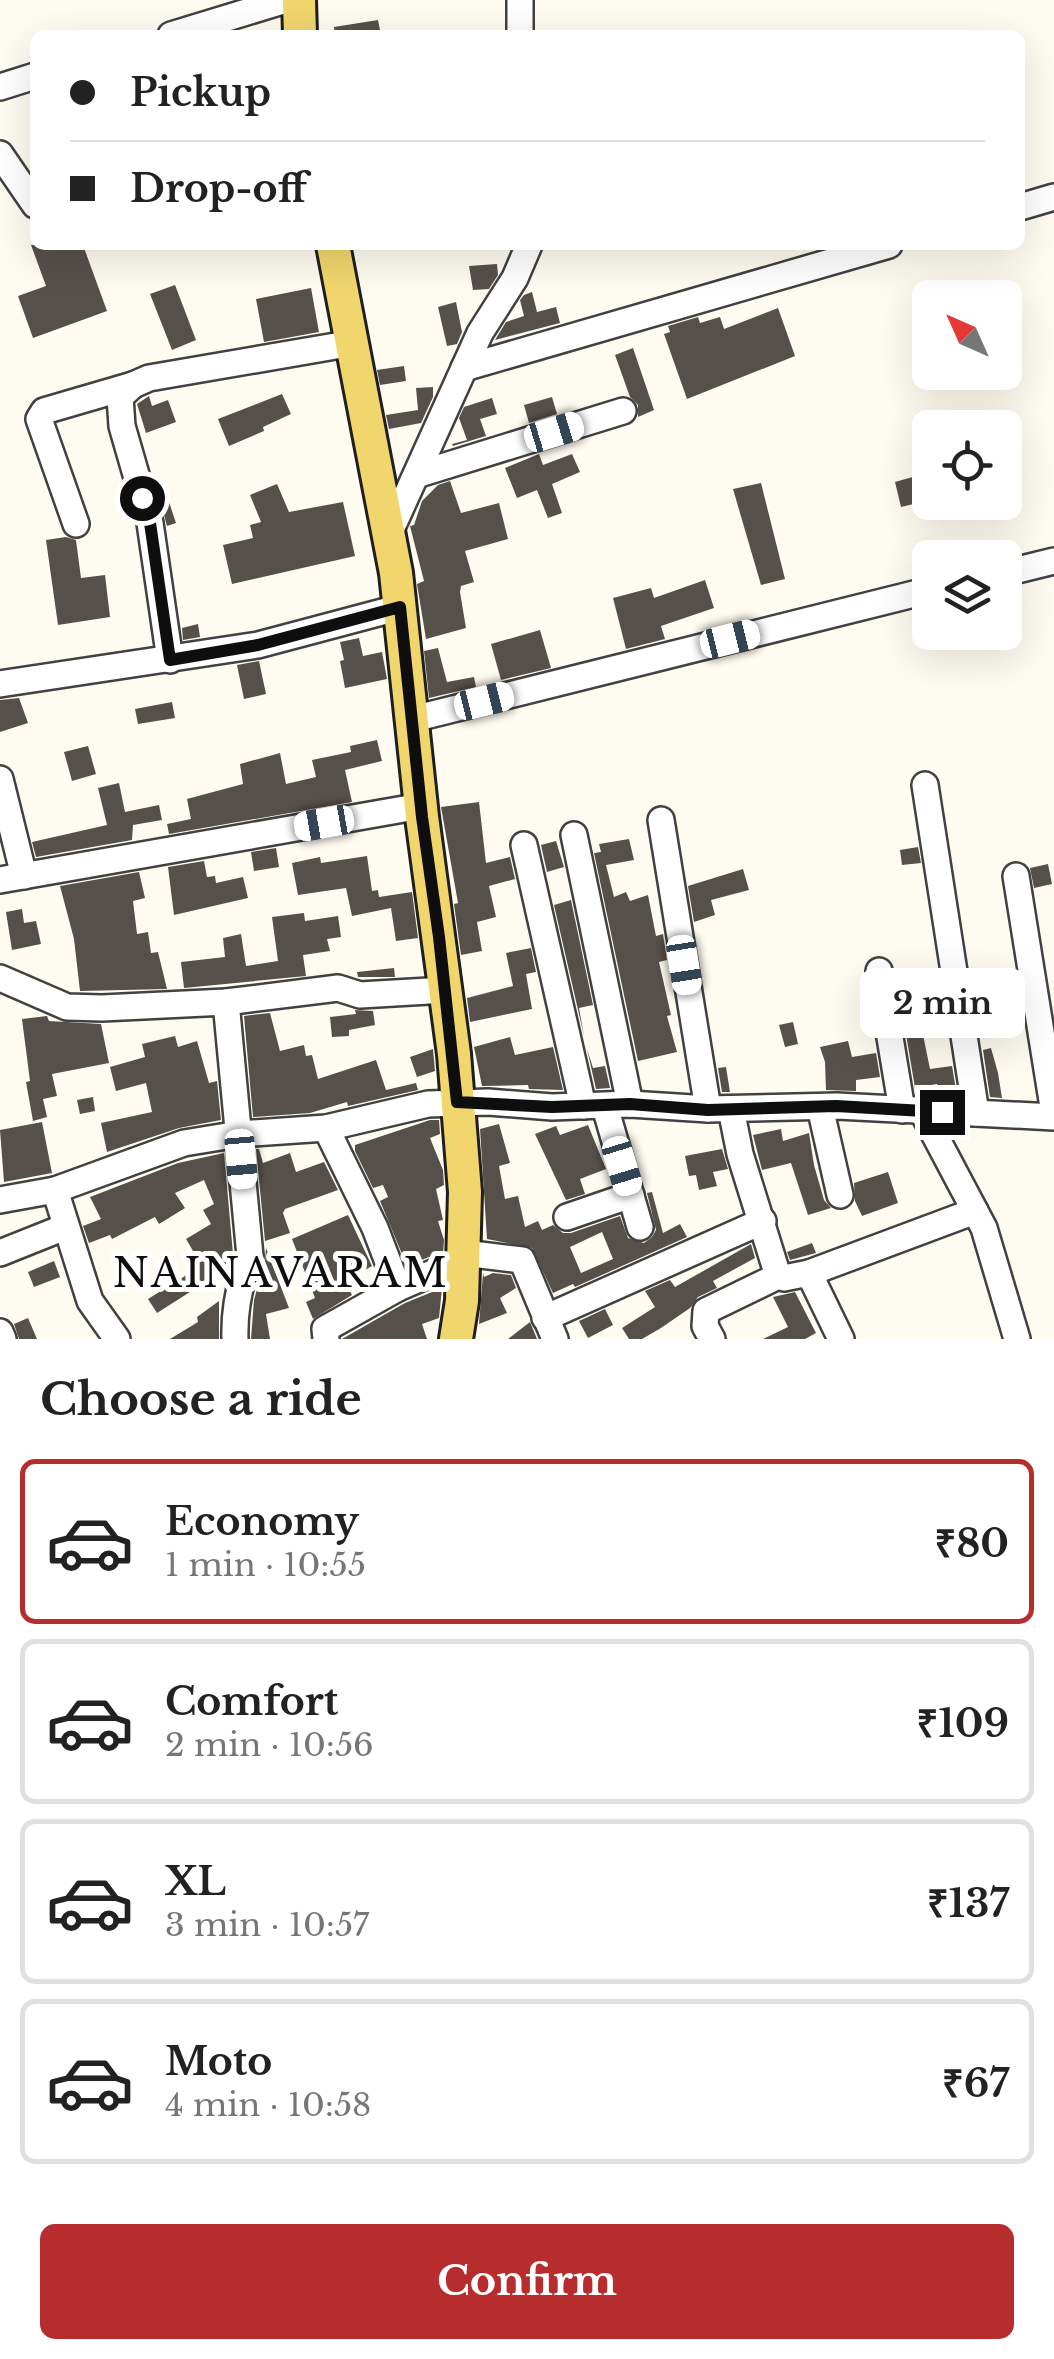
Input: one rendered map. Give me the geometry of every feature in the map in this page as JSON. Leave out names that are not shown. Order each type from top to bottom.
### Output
[{"type":"main road","points":[[299,0],[300,30]]},
{"type":"main road","points":[[334,250],[389,534],[446,990],[465,1192],[456,1339]]},
{"type":"street","points":[[187,30],[286,0]]},
{"type":"street","points":[[520,0],[520,30]]},
{"type":"street","points":[[0,87],[30,78]]},
{"type":"street","points":[[0,154],[30,198]]},
{"type":"street","points":[[1025,206],[1054,197]]},
{"type":"street","points":[[389,534],[488,317],[515,278],[527,250]]},
{"type":"street","points":[[464,368],[872,250]]},
{"type":"street","points":[[76,524],[39,419],[44,411],[149,378],[353,343]]},
{"type":"street","points":[[133,385],[120,397],[119,410],[150,523],[170,660]]},
{"type":"street","points":[[416,475],[623,411]]},
{"type":"street","points":[[1022,568],[1054,561]]},
{"type":"street","points":[[413,719],[912,594]]},
{"type":"street","points":[[0,684],[258,645],[400,607]]},
{"type":"street","points":[[0,779],[12,878],[421,806]]},
{"type":"street","points":[[925,785],[976,1113]]},
{"type":"street","points":[[661,820],[719,1109],[740,1154],[778,1276]]},
{"type":"street","points":[[574,834],[606,1106]]},
{"type":"street","points":[[524,844],[640,1226]]},
{"type":"street","points":[[0,1200],[55,1190],[156,1151],[239,1134],[326,1128],[428,1104],[820,1107],[1054,1115],[1016,876]]},
{"type":"street","points":[[879,972],[912,1110],[975,1211],[992,1247],[1017,1339]]},
{"type":"street","points":[[0,978],[67,1007],[102,1008],[226,1002],[338,988],[360,995],[446,990]]},
{"type":"street","points":[[226,1002],[250,1256],[234,1315],[235,1339]]},
{"type":"street","points":[[820,1107],[840,1196]]},
{"type":"street","points":[[326,1128],[375,1228],[398,1288]]},
{"type":"street","points":[[55,1190],[90,1301],[117,1339]]},
{"type":"street","points":[[567,1216],[631,1195]]},
{"type":"street","points":[[712,1339],[705,1326],[706,1311],[778,1276],[809,1273],[975,1211]]},
{"type":"street","points":[[326,1339],[325,1329],[398,1288],[463,1262],[522,1260],[550,1329],[763,1221]]},
{"type":"street","points":[[0,1253],[65,1227]]},
{"type":"street","points":[[809,1273],[842,1339]]},
{"type":"street","points":[[0,1332],[3,1339]]},
{"type":"building","points":[[378,20],[380,30],[334,30],[334,27]]},
{"type":"building","points":[[33,250],[85,250],[107,311],[33,338],[18,296],[46,286]]},
{"type":"building","points":[[497,264],[498,275],[489,289],[473,290],[469,266]]},
{"type":"building","points":[[175,285],[196,340],[172,350],[150,294]]},
{"type":"building","points":[[311,288],[319,332],[264,342],[256,299]]},
{"type":"building","points":[[532,292],[537,312],[556,307],[560,323],[495,340],[506,322],[524,316],[520,300]]},
{"type":"building","points":[[456,302],[462,332],[457,344],[447,346],[438,307]]},
{"type":"building","points":[[778,308],[795,356],[687,399],[664,334],[670,332],[668,326],[698,317],[700,323],[720,317],[724,329]]},
{"type":"building","points":[[633,348],[654,410],[638,417],[638,405],[630,397],[615,355]]},
{"type":"building","points":[[404,366],[406,381],[380,385],[377,370]]},
{"type":"building","points":[[433,387],[433,397],[421,423],[389,429],[386,415],[418,410],[416,388]]},
{"type":"building","points":[[282,394],[291,414],[229,446],[218,419]]},
{"type":"building","points":[[149,396],[152,406],[168,400],[176,422],[146,433],[137,404]]},
{"type":"building","points":[[552,397],[557,414],[529,423],[524,405]]},
{"type":"building","points":[[492,398],[497,414],[480,419],[486,436],[453,446],[467,440],[459,418],[464,407]]},
{"type":"building","points":[[539,454],[543,465],[572,454],[580,472],[552,484],[562,513],[548,518],[537,490],[517,498],[505,468]]},
{"type":"building","points":[[912,477],[912,504],[901,507],[895,482]]},
{"type":"building","points":[[450,481],[461,513],[499,503],[508,539],[465,551],[474,582],[461,586],[466,628],[426,639],[417,584],[424,581],[410,526],[414,525],[422,501],[438,485]]},
{"type":"building","points":[[761,483],[785,579],[761,585],[733,489]]},
{"type":"building","points":[[163,484],[176,523],[167,526],[156,486]]},
{"type":"building","points":[[277,484],[289,512],[343,502],[355,556],[232,584],[223,545],[253,538],[250,525],[261,522],[250,495]]},
{"type":"building","points":[[46,540],[76,540],[81,578],[105,575],[110,617],[58,625]]},
{"type":"building","points":[[705,580],[714,608],[661,626],[665,639],[626,649],[613,598],[651,588],[654,598]]},
{"type":"building","points":[[198,624],[200,637],[183,640],[182,628]]},
{"type":"building","points":[[540,630],[551,668],[501,680],[491,644]]},
{"type":"building","points":[[359,638],[363,656],[382,652],[387,679],[345,688],[340,642]]},
{"type":"building","points":[[438,648],[447,682],[474,677],[476,687],[429,698],[424,651]]},
{"type":"building","points":[[259,661],[266,694],[244,699],[237,665]]},
{"type":"building","points":[[19,698],[28,723],[0,732],[0,700]]},
{"type":"building","points":[[172,702],[175,718],[138,724],[135,709]]},
{"type":"building","points":[[377,740],[382,761],[345,770],[352,802],[169,834],[167,824],[191,819],[187,799],[243,784],[240,764],[280,753],[286,784],[316,777],[312,760],[351,752],[350,746]]},
{"type":"building","points":[[88,746],[96,774],[72,781],[64,752]]},
{"type":"building","points":[[119,783],[125,812],[159,805],[162,820],[133,825],[132,840],[36,857],[32,842],[107,825],[98,788]]},
{"type":"building","points":[[479,802],[486,863],[510,857],[515,879],[489,886],[496,917],[477,922],[482,951],[461,955],[454,904],[458,903],[441,807]]},
{"type":"building","points":[[629,839],[634,860],[606,865],[614,897],[626,892],[630,901],[648,895],[656,936],[663,934],[667,960],[659,962],[677,1052],[638,1061],[594,853],[601,852],[599,844]]},
{"type":"building","points":[[556,841],[564,867],[547,872],[541,845]]},
{"type":"building","points":[[918,847],[921,863],[902,865],[900,850]]},
{"type":"building","points":[[276,848],[279,867],[254,871],[251,852]]},
{"type":"building","points":[[367,856],[372,891],[378,890],[379,897],[412,892],[418,938],[396,941],[391,908],[352,916],[346,888],[298,895],[292,863],[320,857],[321,863]]},
{"type":"building","points":[[204,861],[207,877],[215,876],[216,883],[243,877],[248,898],[174,915],[168,867]]},
{"type":"building","points":[[1048,864],[1052,884],[1034,888],[1030,868]]},
{"type":"building","points":[[743,869],[749,890],[711,900],[715,915],[694,922],[688,886]]},
{"type":"building","points":[[139,872],[145,898],[133,901],[137,934],[148,932],[151,953],[158,952],[167,989],[80,991],[74,939],[60,886]]},
{"type":"building","points":[[571,900],[593,1005],[579,1008],[584,1036],[554,905]]},
{"type":"building","points":[[22,909],[24,923],[36,921],[41,944],[12,950],[6,912]]},
{"type":"building","points":[[304,913],[305,921],[338,916],[341,937],[327,939],[330,951],[303,955],[306,976],[184,988],[181,962],[225,957],[223,938],[241,934],[246,966],[278,961],[272,917]]},
{"type":"building","points":[[531,948],[536,972],[526,974],[532,1009],[470,1022],[467,998],[513,986],[506,953]]},
{"type":"building","points":[[394,968],[395,977],[358,977],[357,972]]},
{"type":"building","points":[[925,1006],[928,1024],[921,1025],[930,1069],[952,1066],[957,1096],[938,1095],[937,1084],[915,1088],[902,1010]]},
{"type":"building","points":[[355,1010],[373,1011],[375,1025],[349,1030],[349,1036],[332,1037],[330,1017],[356,1014]]},
{"type":"building","points":[[270,1013],[280,1051],[304,1045],[306,1056],[312,1055],[318,1079],[376,1060],[386,1090],[416,1083],[418,1090],[348,1106],[347,1102],[310,1113],[253,1117],[244,1016]]},
{"type":"building","points":[[47,1016],[49,1021],[101,1024],[109,1063],[52,1074],[57,1096],[43,1099],[47,1117],[33,1121],[22,1019]]},
{"type":"building","points":[[793,1022],[798,1044],[785,1047],[779,1025]]},
{"type":"building","points":[[175,1036],[178,1047],[197,1041],[209,1083],[217,1081],[221,1120],[179,1128],[107,1152],[101,1123],[152,1112],[146,1083],[116,1091],[110,1067],[145,1057],[142,1044]]},
{"type":"building","points":[[510,1037],[515,1055],[553,1047],[563,1090],[529,1089],[528,1085],[482,1086],[474,1047]]},
{"type":"building","points":[[848,1041],[852,1057],[876,1053],[880,1077],[856,1080],[856,1091],[826,1090],[820,1047]]},
{"type":"building","points":[[991,1048],[1002,1098],[990,1097],[983,1050]]},
{"type":"building","points":[[433,1049],[435,1071],[417,1077],[410,1057]]},
{"type":"building","points":[[587,1049],[593,1068],[605,1066],[610,1088],[596,1089]]},
{"type":"building","points":[[726,1067],[730,1092],[722,1092],[718,1068]]},
{"type":"building","points":[[93,1097],[95,1111],[80,1114],[77,1100]]},
{"type":"building","points":[[439,1120],[440,1134],[430,1138],[443,1170],[444,1185],[436,1189],[443,1220],[438,1221],[444,1240],[443,1255],[407,1266],[380,1201],[388,1197],[383,1185],[373,1188],[355,1145]]},
{"type":"building","points":[[42,1122],[52,1173],[4,1182],[0,1130]]},
{"type":"building","points":[[499,1124],[510,1163],[499,1166],[505,1199],[518,1196],[525,1227],[538,1221],[542,1230],[553,1225],[563,1233],[571,1233],[620,1216],[628,1238],[644,1243],[656,1230],[647,1193],[652,1192],[663,1233],[680,1224],[687,1237],[553,1293],[532,1248],[487,1239],[480,1129]],"holes":[[[602,1232],[613,1259],[581,1273],[570,1247]]]},
{"type":"building","points":[[588,1125],[606,1169],[580,1179],[585,1194],[566,1200],[535,1134],[556,1126],[560,1135]]},
{"type":"building","points":[[781,1129],[783,1141],[809,1133],[824,1200],[831,1208],[808,1215],[791,1163],[762,1170],[753,1135]]},
{"type":"building","points":[[256,1149],[263,1163],[290,1153],[296,1172],[324,1162],[338,1190],[285,1209],[290,1233],[265,1241]]},
{"type":"building","points":[[722,1149],[728,1169],[713,1172],[717,1186],[699,1190],[696,1175],[689,1176],[685,1156]]},
{"type":"building","points":[[224,1153],[233,1254],[230,1265],[210,1271],[212,1278],[157,1313],[148,1299],[193,1271],[191,1263],[199,1261],[186,1239],[211,1224],[203,1210],[214,1204],[204,1180],[175,1193],[185,1208],[159,1224],[155,1217],[112,1239],[110,1235],[89,1243],[83,1226],[101,1219],[90,1197],[178,1163]]},
{"type":"building","points":[[888,1172],[898,1203],[862,1216],[855,1201],[854,1183]]},
{"type":"building","points":[[348,1215],[372,1266],[345,1281],[352,1295],[313,1319],[306,1302],[315,1298],[292,1239]]},
{"type":"building","points":[[812,1243],[816,1253],[790,1260],[787,1252]]},
{"type":"building","points":[[751,1244],[755,1258],[713,1281],[717,1288],[698,1297],[690,1308],[661,1328],[642,1339],[629,1339],[622,1328],[655,1307],[645,1291],[670,1280],[675,1287]]},
{"type":"building","points":[[266,1248],[289,1308],[266,1314],[270,1339],[251,1339],[254,1300]]},
{"type":"building","points":[[54,1261],[60,1277],[34,1287],[28,1272]]},
{"type":"building","points":[[483,1273],[484,1277],[493,1273],[511,1275],[516,1288],[500,1298],[507,1313],[479,1324]]},
{"type":"building","points":[[442,1288],[439,1318],[422,1324],[427,1339],[342,1339],[405,1303]]},
{"type":"building","points":[[795,1292],[816,1333],[805,1339],[763,1339],[788,1327],[773,1297]]},
{"type":"building","points":[[219,1301],[219,1339],[170,1339],[198,1322],[197,1317]]},
{"type":"building","points":[[605,1309],[613,1325],[588,1338],[579,1321]]},
{"type":"building","points":[[28,1318],[37,1339],[19,1339],[14,1324]]},
{"type":"building","points":[[530,1322],[537,1339],[508,1339]]},
{"type":"district","name":"NAINAVARAM","points":[[281,1273]]},
{"type":"route","points":[[142,498],[150,523],[170,660],[258,645],[400,607],[457,1102],[552,1107],[630,1104],[708,1110],[836,1106],[942,1112]]}]
